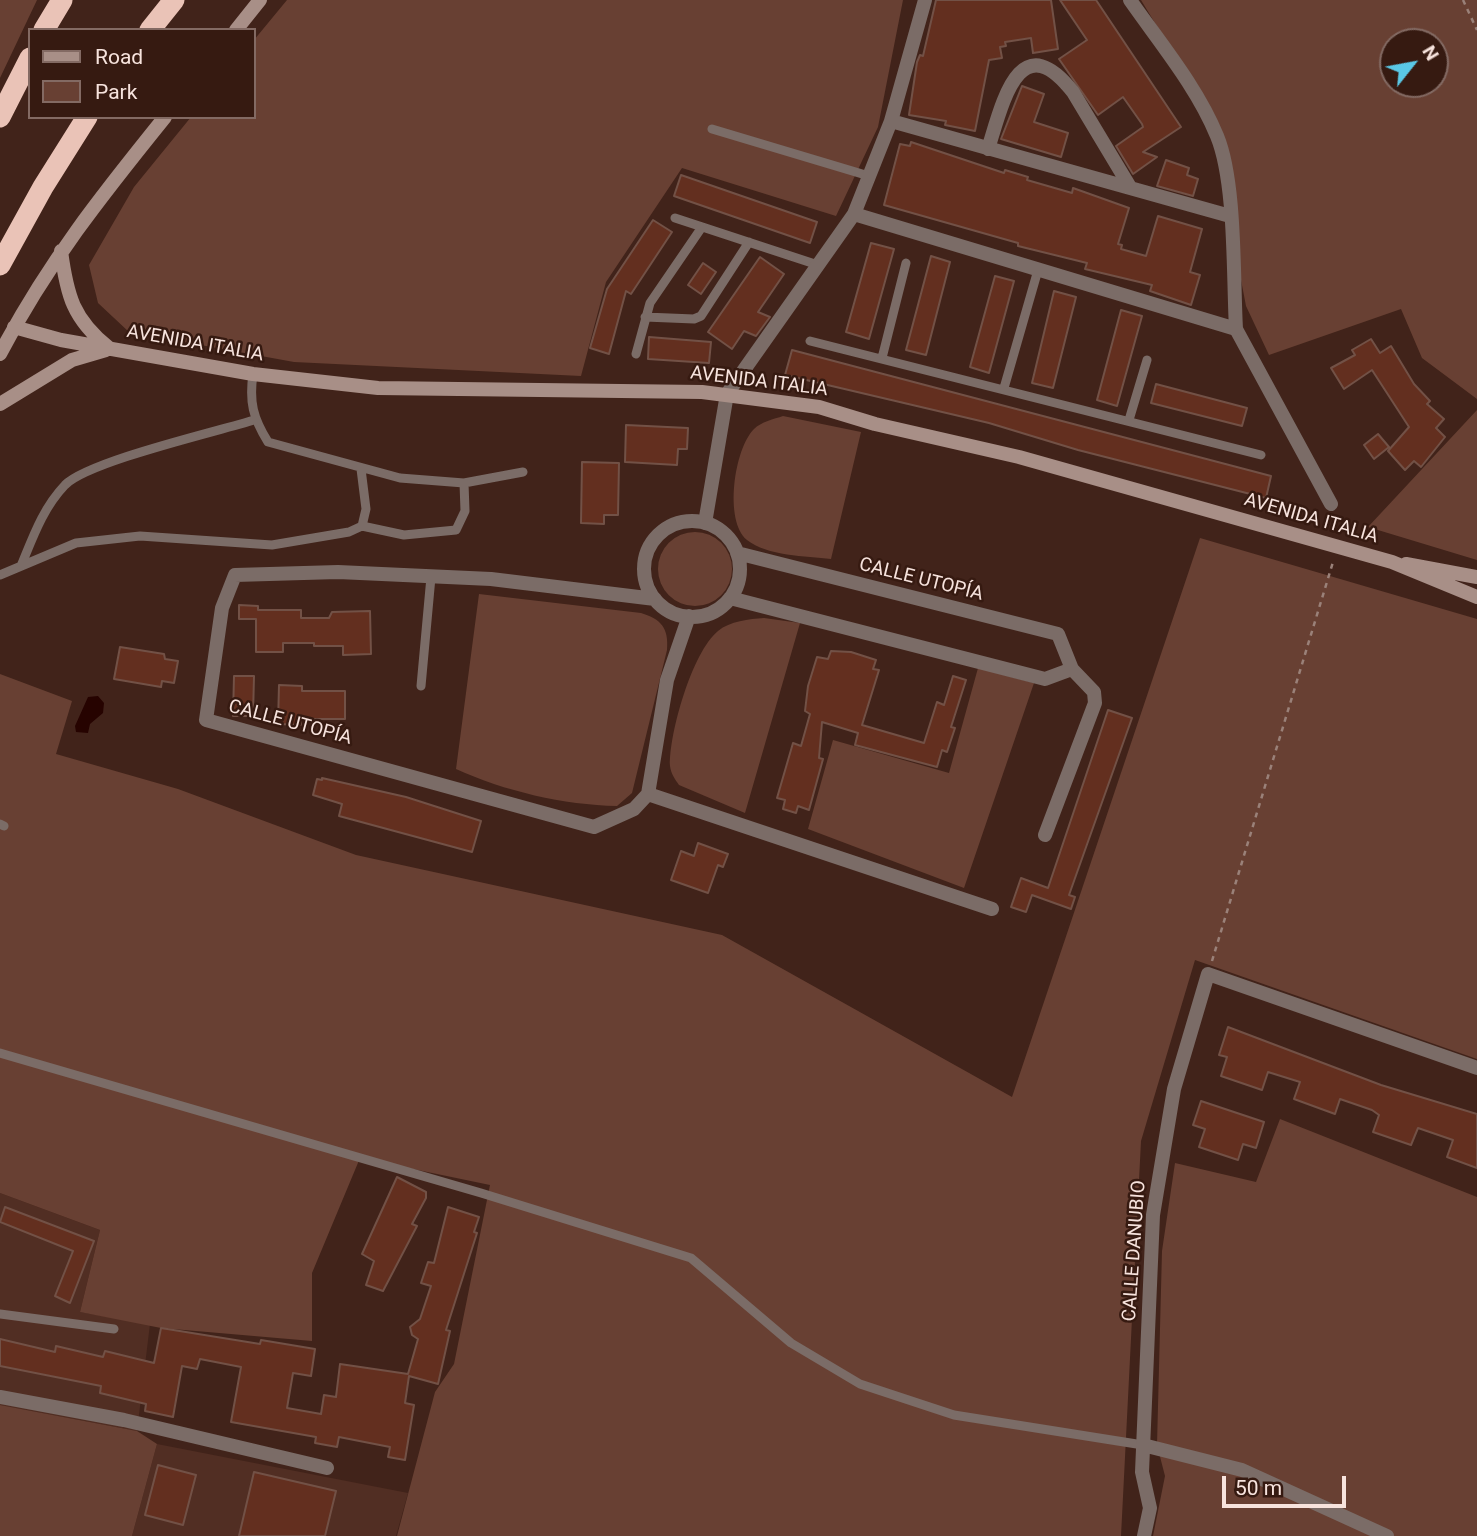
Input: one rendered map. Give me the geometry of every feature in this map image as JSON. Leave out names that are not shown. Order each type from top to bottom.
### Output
[{"type":"highway","points":[[45,28],[62,0]]},
{"type":"highway","points":[[152,28],[174,0]]},
{"type":"highway","points":[[0,117],[28,62]]},
{"type":"highway","points":[[0,265],[43,187],[86,119]]},
{"type":"street","points":[[238,28],[260,0]]},
{"type":"street","points":[[705,523],[727,394],[853,214],[891,121],[925,0]]},
{"type":"street","points":[[1130,0],[1175,65],[1217,136],[1227,174],[1236,329],[1331,504]]},
{"type":"street","points":[[988,149],[1007,91],[1018,72],[1027,66],[1045,67],[1063,79],[1073,92],[1129,187]]},
{"type":"street","points":[[0,354],[35,288],[89,211],[163,119]]},
{"type":"street","points":[[891,121],[1230,216]]},
{"type":"street","points":[[853,214],[1236,329]]},
{"type":"street","points":[[61,251],[66,289],[76,311],[87,330],[111,349]]},
{"type":"street","name":"AVENIDA ITALIA","points":[[14,327],[111,349],[253,374],[378,388],[647,390],[727,394],[819,407],[1031,461],[1392,562],[1477,597]]},
{"type":"street","points":[[0,404],[72,360],[111,349]]},
{"type":"street","points":[[680,522],[705,523],[726,534],[737,553],[740,578],[730,598],[712,613],[689,616],[667,610],[655,600],[648,586],[644,570],[646,554],[654,540],[666,528],[680,522]]},
{"type":"street","name":"CALLE UTOPÍA","points":[[737,553],[1058,635],[1072,669],[1094,692],[1095,703],[1045,835]]},
{"type":"street","points":[[1392,562],[1477,577]]},
{"type":"street","name":"CALLE UTOPÍA","points":[[648,794],[634,809],[594,827],[206,720],[222,608],[235,575],[338,572],[491,579],[655,600]]},
{"type":"street","points":[[730,598],[1045,679],[1072,669]]},
{"type":"street","points":[[689,616],[667,680],[648,794],[992,909]]},
{"type":"street","points":[[1208,974],[1477,1068]]},
{"type":"street","name":"CALLE DANUBIO","points":[[1144,1536],[1150,1508],[1142,1472],[1153,1215],[1174,1089],[1208,974]]},
{"type":"street","points":[[0,1397],[124,1420],[327,1468]]},
{"type":"street","points":[[1143,1445],[1242,1470],[1387,1536]]},
{"type":"lane","points":[[712,129],[869,176]]},
{"type":"lane","points":[[675,218],[818,265]]},
{"type":"lane","points":[[636,354],[650,303],[702,227]]},
{"type":"lane","points":[[645,317],[694,319],[701,316],[749,242]]},
{"type":"lane","points":[[882,358],[906,263]]},
{"type":"lane","points":[[1004,388],[1038,270]]},
{"type":"lane","points":[[810,341],[1261,455]]},
{"type":"lane","points":[[1129,420],[1147,360]]},
{"type":"lane","points":[[253,374],[250,397],[254,420],[268,442],[400,478],[464,483],[523,472]]},
{"type":"lane","points":[[21,566],[45,510],[67,483],[96,467],[254,420]]},
{"type":"lane","points":[[361,469],[366,509],[362,526]]},
{"type":"lane","points":[[0,575],[76,543],[140,536],[272,545],[349,532],[362,526],[404,535],[456,530],[465,511],[464,483]]},
{"type":"lane","points":[[421,686],[430,577]]},
{"type":"lane","points":[[0,1053],[481,1193],[691,1258],[791,1343],[860,1384],[954,1415],[1143,1445]]},
{"type":"lane","points":[[0,1314],[114,1329]]},
{"type":"path","points":[[1463,0],[1477,30]]},
{"type":"path","points":[[1208,974],[1337,547]]},
{"type":"shaded area","points":[[98,696],[104,703],[103,713],[90,724],[88,733],[76,732],[75,726],[88,697]]},
{"type":"shaded area","points":[[0,1193],[100,1230],[80,1312],[150,1324],[137,1431],[0,1405]]},
{"type":"shaded area","points":[[157,1444],[408,1493],[396,1536],[132,1536]]},
{"type":"green space","points":[[0,0],[37,0],[0,78]]},
{"type":"green space","points":[[287,0],[903,0],[878,127],[836,216],[682,168],[606,282],[581,376],[294,362],[129,332],[98,303],[89,265],[134,187],[189,119],[256,119],[256,38]]},
{"type":"green space","points":[[1141,0],[1477,0],[1477,399],[1422,358],[1401,309],[1269,355],[1246,306],[1209,112]]},
{"type":"green space","points":[[1477,410],[1477,560],[1368,527]]},
{"type":"green space","points":[[783,416],[861,432],[831,559],[765,549],[747,540],[740,531],[734,502],[734,485],[741,452],[754,429]]},
{"type":"green space","points":[[688,532],[702,532],[716,538],[726,548],[732,569],[730,583],[716,600],[702,606],[688,606],[674,600],[664,590],[658,576],[658,562],[664,548],[674,538]]},
{"type":"green space","points":[[1200,538],[1477,619],[1477,1059],[1195,960],[1141,1141],[1121,1536],[397,1536],[435,1392],[454,1364],[490,1185],[360,1158],[312,1273],[312,1341],[161,1328],[80,1312],[100,1230],[0,1193],[0,674],[72,701],[56,754],[178,789],[356,855],[722,935],[1012,1097]]},
{"type":"green space","points":[[479,594],[641,613],[654,618],[665,630],[667,650],[632,793],[617,806],[576,803],[535,795],[494,784],[456,769]]},
{"type":"green space","points":[[764,618],[800,623],[745,813],[679,785],[670,766],[671,752],[684,694],[699,656],[708,642],[728,625]]},
{"type":"green space","points":[[978,668],[1034,683],[964,888],[808,829],[833,740],[949,773]]},
{"type":"green space","points":[[1280,1119],[1477,1197],[1477,1536],[1153,1536],[1165,1476],[1157,1445],[1162,1251],[1175,1163],[1256,1182]]},
{"type":"green space","points":[[0,1405],[137,1431],[157,1444],[132,1536],[0,1536]]},
{"type":"building","points":[[936,0],[1051,0],[1058,49],[1033,53],[1031,38],[1005,42],[1006,46],[1000,47],[1002,58],[989,60],[975,131],[945,125],[946,121],[909,115],[917,62],[920,55],[923,56]]},
{"type":"building","points":[[1060,0],[1096,0],[1181,127],[1143,152],[1157,157],[1133,174],[1116,146],[1143,127],[1142,124],[1123,97],[1098,115],[1059,59],[1087,40]]},
{"type":"building","points":[[1022,86],[1044,94],[1034,122],[1068,133],[1061,157],[1001,139]]},
{"type":"building","points":[[911,142],[1072,193],[1073,188],[1129,208],[1118,244],[1122,245],[1121,249],[1146,256],[1158,216],[1202,229],[1190,272],[1200,275],[1191,305],[1150,291],[1152,285],[1085,269],[1087,263],[1018,246],[1018,243],[884,205],[900,144],[910,146]]},
{"type":"building","points":[[1166,160],[1189,168],[1187,175],[1198,179],[1193,196],[1157,186]]},
{"type":"building","points":[[681,175],[817,222],[810,243],[674,196]]},
{"type":"building","points":[[653,220],[672,232],[631,294],[626,291],[609,354],[590,348],[607,289]]},
{"type":"building","points":[[871,243],[894,249],[869,339],[846,332]]},
{"type":"building","points":[[931,256],[950,262],[926,355],[906,350]]},
{"type":"building","points":[[760,257],[784,274],[758,312],[770,317],[756,336],[744,331],[732,349],[708,332]]},
{"type":"building","points":[[703,263],[716,272],[701,294],[688,285]]},
{"type":"building","points":[[995,276],[1014,281],[989,373],[970,367]]},
{"type":"building","points":[[1054,291],[1076,297],[1053,388],[1032,383]]},
{"type":"building","points":[[1121,310],[1142,316],[1117,406],[1097,400]]},
{"type":"building","points":[[649,337],[711,342],[709,363],[648,359]]},
{"type":"building","points":[[1371,339],[1380,353],[1391,346],[1414,384],[1430,401],[1427,404],[1444,419],[1436,428],[1445,437],[1421,467],[1414,461],[1405,470],[1388,451],[1409,427],[1372,370],[1344,389],[1331,368],[1355,355],[1352,350]]},
{"type":"building","points":[[792,350],[1271,476],[1266,498],[1078,450],[989,423],[785,375]]},
{"type":"building","points":[[1156,384],[1247,408],[1242,426],[1151,403]]},
{"type":"building","points":[[626,425],[688,428],[687,449],[678,449],[677,465],[625,462]]},
{"type":"building","points":[[1378,434],[1389,447],[1374,459],[1364,445]]},
{"type":"building","points":[[582,462],[619,463],[618,515],[604,515],[604,524],[581,523]]},
{"type":"building","points":[[239,605],[258,606],[258,610],[301,610],[301,618],[329,618],[332,612],[370,611],[371,654],[343,655],[343,646],[314,646],[314,643],[283,643],[283,652],[256,652],[256,619],[239,619]]},
{"type":"building","points":[[120,647],[164,654],[165,659],[178,661],[174,683],[162,681],[161,687],[114,679]]},
{"type":"building","points":[[831,651],[851,652],[876,660],[873,669],[879,670],[862,725],[924,743],[937,702],[944,705],[953,676],[966,680],[951,727],[955,728],[947,752],[942,750],[937,767],[855,745],[858,733],[822,722],[819,758],[823,759],[809,810],[798,806],[796,813],[783,809],[785,800],[777,798],[793,743],[801,746],[810,714],[805,711],[808,686],[817,657],[828,659]]},
{"type":"building","points":[[234,676],[254,676],[253,716],[233,716]]},
{"type":"building","points":[[279,685],[302,686],[302,691],[345,691],[345,719],[301,719],[301,725],[278,724]]},
{"type":"building","points":[[1108,710],[1132,718],[1069,895],[1075,897],[1071,909],[1032,895],[1026,912],[1011,907],[1021,878],[1048,888]]},
{"type":"building","points":[[317,779],[406,797],[481,821],[472,852],[339,816],[342,804],[313,795]]},
{"type":"building","points":[[698,843],[728,854],[723,867],[718,865],[708,893],[671,880],[681,851],[694,856]]},
{"type":"building","points":[[1228,1027],[1381,1085],[1477,1114],[1477,1168],[1447,1157],[1453,1140],[1418,1128],[1411,1145],[1373,1132],[1379,1115],[1372,1110],[1340,1099],[1335,1114],[1294,1099],[1300,1082],[1268,1072],[1262,1090],[1221,1076],[1227,1057],[1219,1055]]},
{"type":"building","points":[[1201,1101],[1264,1122],[1256,1148],[1243,1144],[1238,1160],[1199,1147],[1205,1129],[1193,1125]]},
{"type":"building","points":[[397,1177],[426,1192],[426,1198],[412,1224],[417,1226],[383,1291],[366,1285],[374,1261],[362,1254]]},
{"type":"building","points":[[5,1207],[94,1241],[70,1303],[55,1296],[73,1251],[0,1222]]},
{"type":"building","points":[[448,1207],[479,1217],[474,1232],[477,1233],[446,1330],[450,1331],[438,1384],[409,1376],[405,1403],[414,1405],[405,1460],[388,1457],[390,1447],[339,1437],[337,1447],[315,1443],[316,1437],[231,1422],[241,1367],[200,1359],[197,1369],[182,1366],[173,1417],[145,1411],[146,1404],[100,1393],[101,1386],[0,1366],[0,1339],[55,1352],[56,1346],[103,1357],[105,1351],[154,1363],[161,1328],[260,1344],[261,1340],[315,1349],[311,1376],[293,1373],[287,1408],[321,1414],[324,1395],[336,1397],[340,1364],[408,1374],[418,1339],[412,1335],[410,1327],[420,1319],[431,1286],[421,1283],[428,1262],[434,1263]]},
{"type":"building","points":[[158,1465],[196,1475],[183,1525],[145,1515]]},
{"type":"building","points":[[254,1472],[336,1491],[325,1536],[239,1536]]}]
